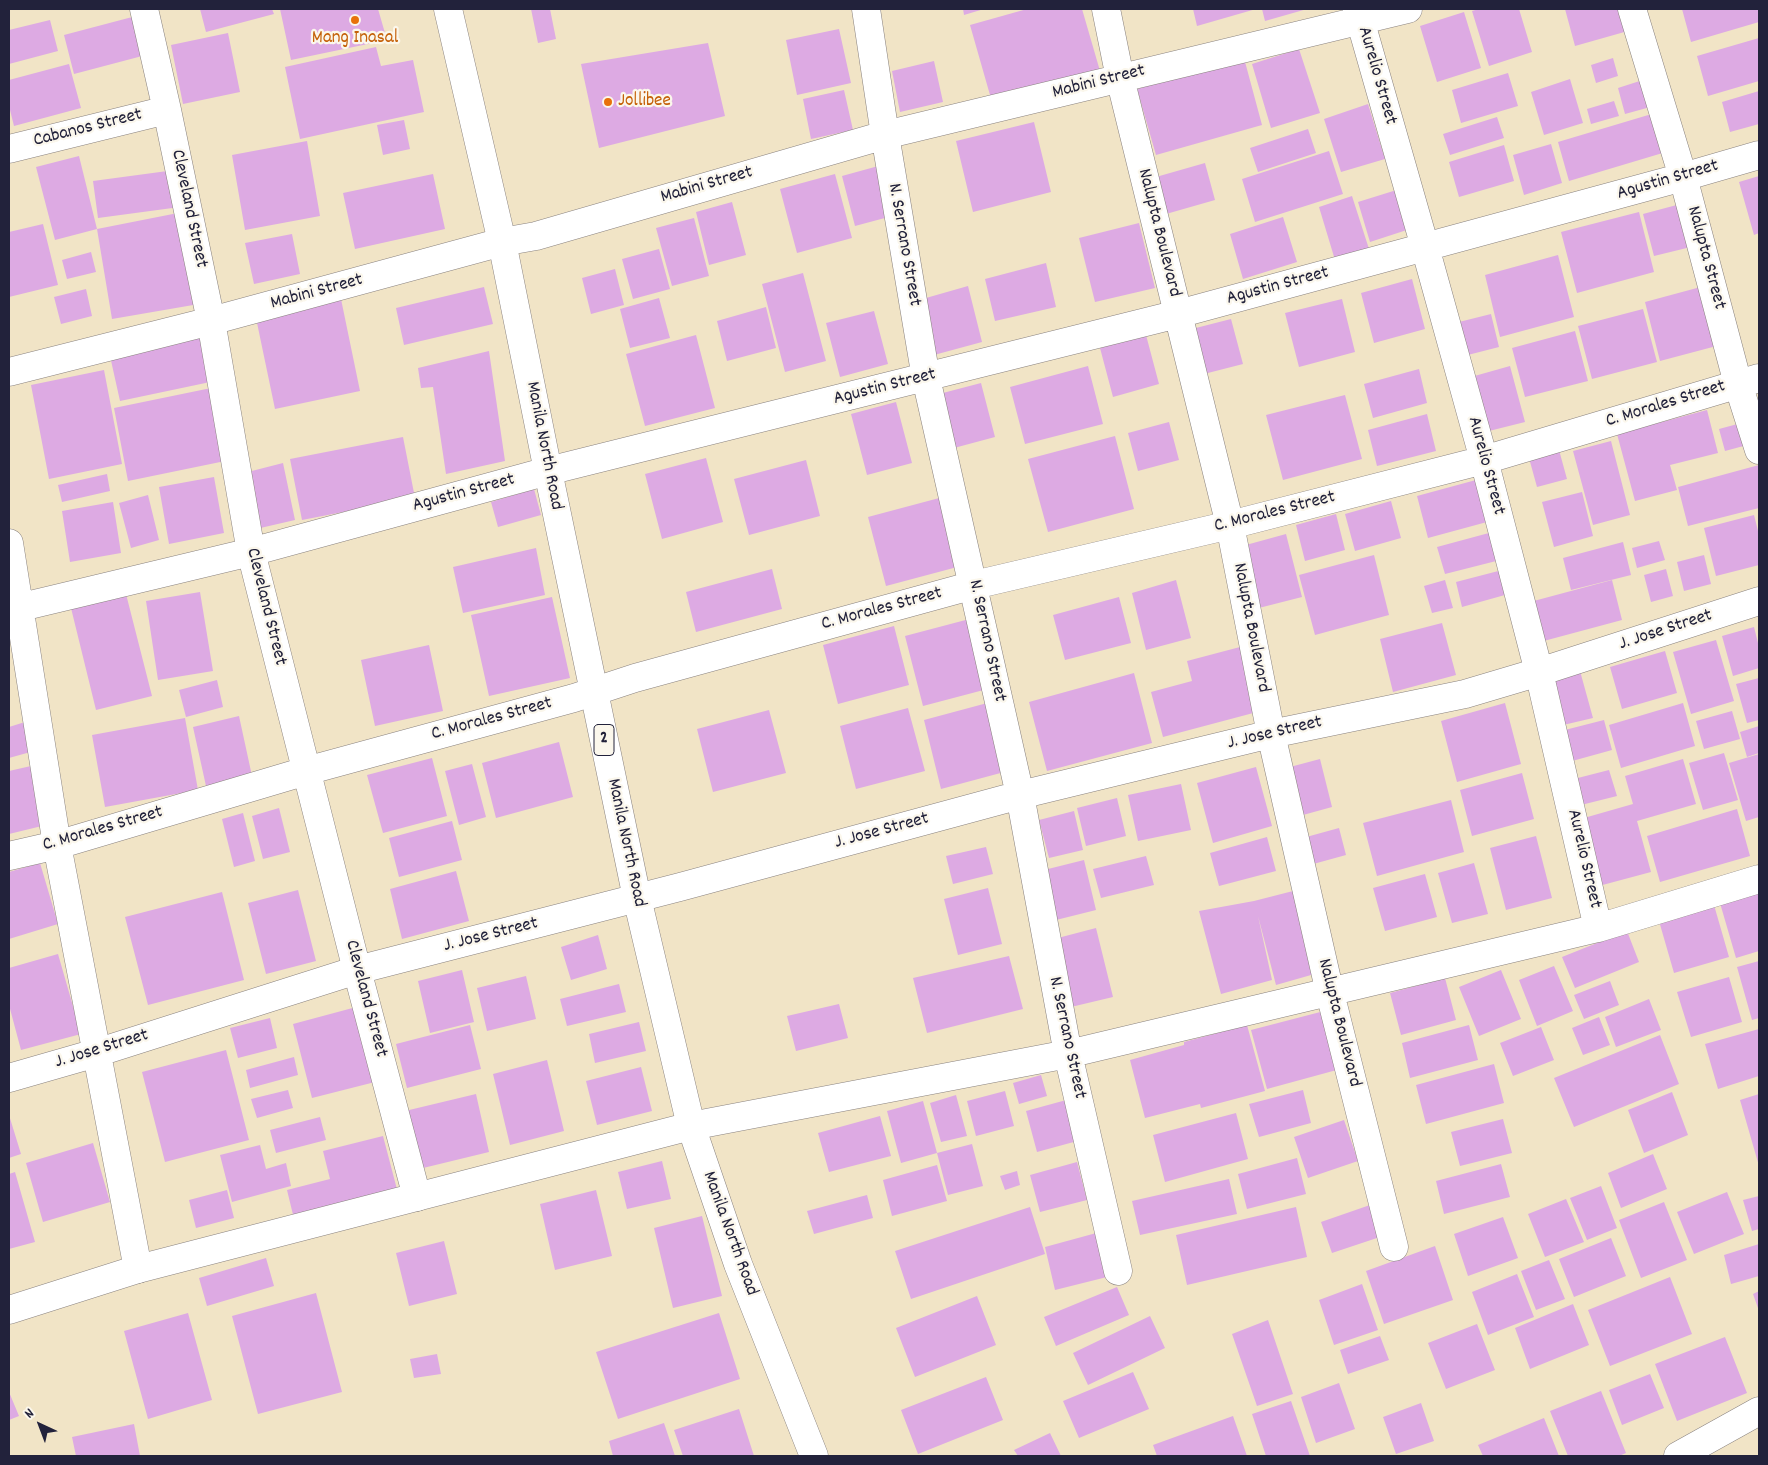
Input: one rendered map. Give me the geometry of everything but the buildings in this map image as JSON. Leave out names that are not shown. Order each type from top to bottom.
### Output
[{"type":"main road","name":"Cleveland Street","points":[[144,9],[211,321],[251,552],[357,970],[418,1197]]},
{"type":"main road","name":"Manila North Road","points":[[448,9],[502,242],[637,898],[691,1126],[738,1264],[814,1456]]},
{"type":"main road","name":"N. Serrano Street","points":[[866,9],[884,135],[926,378],[1020,795],[1068,1054],[1118,1271]]},
{"type":"main road","name":"Nalupta Boulevard","points":[[1106,9],[1120,78],[1230,524],[1271,734],[1330,993],[1394,1247]]},
{"type":"main road","name":"Mabini Street","points":[[9,372],[211,321],[502,242],[536,236],[884,135],[1120,78],[1358,15],[1408,9]]},
{"type":"main road","name":"Nalupta Street","points":[[1632,9],[1683,177],[1749,381],[1759,450]]},
{"type":"main road","name":"Aurelio Street","points":[[1358,15],[1484,460],[1539,672],[1598,928]]},
{"type":"main road","name":"Cabanos Street","points":[[9,149],[167,110]]},
{"type":"main road","name":"Agustin Street","points":[[14,609],[251,552],[548,471],[1178,314],[1759,155]]},
{"type":"main road","name":"C. Morales Street","points":[[9,856],[57,845],[306,771],[574,698],[974,585],[1230,524],[1484,460],[1749,381]]},
{"type":"main road","points":[[9,542],[14,609],[96,1053],[138,1268]]},
{"type":"main road","name":"J. Jose Street","points":[[9,1078],[96,1053],[357,970],[637,898],[1020,795],[1271,734],[1465,694],[1759,601]]},
{"type":"main road","points":[[9,1310],[138,1268],[691,1126],[1068,1054],[1598,928],[1759,879]]},
{"type":"main road","points":[[1678,1456],[1759,1411]]},
{"type":"place","name":"Mang Inasal","points":[[355,20]]},
{"type":"place","name":"Jollibee","points":[[608,102]]}]
